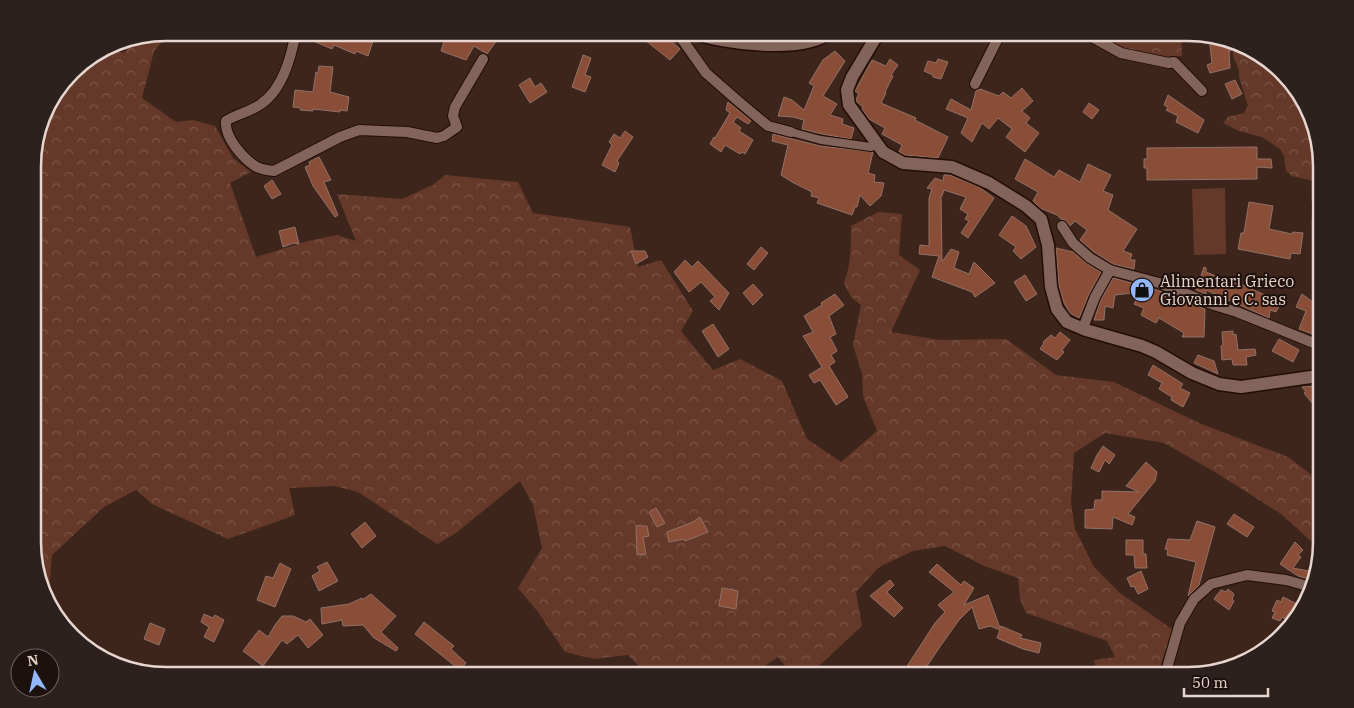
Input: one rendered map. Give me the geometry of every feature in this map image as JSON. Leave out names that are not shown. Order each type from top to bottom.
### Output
[{"type":"street","points":[[684,41],[706,73],[768,126],[821,140],[871,147]]},
{"type":"street","points":[[727,41],[760,46],[809,41]]},
{"type":"street","points":[[873,41],[852,77],[847,90],[849,105],[883,152],[903,163],[952,167],[988,183],[1026,206],[1041,219],[1047,239],[1051,287],[1057,309],[1067,322],[1149,349],[1192,373],[1219,384],[1241,387],[1313,378]]},
{"type":"street","points":[[975,84],[996,41]]},
{"type":"street","points":[[1099,41],[1121,53],[1169,63],[1174,62],[1202,91]]},
{"type":"street","points":[[294,42],[280,82],[272,95],[260,105],[226,121],[225,127],[235,146],[255,166],[266,170],[274,171],[340,137],[359,130],[407,132],[437,138],[444,136],[458,127],[453,116],[455,107],[483,58]]},
{"type":"street","points":[[1062,226],[1073,243],[1090,258],[1110,270],[1159,283],[1313,343]]},
{"type":"street","points":[[1083,328],[1095,297],[1110,270]]},
{"type":"street","points":[[1168,666],[1180,623],[1194,599],[1211,584],[1247,575],[1286,580],[1305,585]]},
{"type":"green space","points":[[1104,41],[1181,41],[1182,56],[1138,59]]},
{"type":"green space","points":[[162,42],[154,51],[142,98],[176,122],[193,120],[215,126],[233,158],[251,172],[230,183],[256,257],[308,241],[337,235],[356,241],[337,194],[402,199],[433,185],[445,175],[518,182],[533,213],[630,227],[638,267],[661,260],[693,311],[681,331],[713,370],[740,359],[782,381],[807,439],[841,462],[877,431],[863,396],[862,374],[853,345],[861,305],[851,297],[844,283],[851,248],[851,226],[878,212],[902,214],[899,255],[920,270],[891,332],[940,340],[1006,339],[1056,375],[1114,382],[1199,423],[1288,457],[1313,476],[1313,543],[1281,514],[1215,472],[1164,443],[1105,433],[1074,453],[1071,503],[1075,529],[1094,567],[1120,593],[1172,629],[1161,666],[1096,666],[1094,660],[1115,657],[1107,641],[1026,613],[1020,599],[1018,578],[984,566],[945,546],[913,551],[879,567],[856,592],[862,626],[818,666],[786,666],[778,657],[764,666],[640,667],[628,655],[594,659],[565,652],[538,612],[518,588],[542,548],[533,505],[520,481],[456,533],[437,544],[358,492],[335,486],[289,488],[295,515],[228,539],[152,504],[136,490],[104,507],[52,555],[49,586],[42,558],[41,542],[42,150],[51,118],[62,97],[72,84],[97,62],[119,51],[123,53],[129,47]]},
{"type":"green space","points":[[1233,50],[1264,67],[1287,90],[1296,104],[1303,118],[1312,150],[1313,181],[1292,176],[1286,171],[1284,156],[1280,149],[1262,137],[1239,131],[1223,123],[1228,117],[1244,113],[1248,106],[1239,77],[1239,70],[1233,56]]},
{"type":"green space","points":[[1225,188],[1226,254],[1194,255],[1192,189]]},
{"type":"building","points":[[315,42],[373,42],[368,56],[356,51],[355,54],[334,45],[332,49]]},
{"type":"building","points":[[444,42],[496,42],[487,54],[474,46],[466,60],[441,51]]},
{"type":"building","points":[[647,42],[672,42],[680,49],[670,60]]},
{"type":"building","points":[[1210,43],[1231,49],[1229,51],[1230,68],[1210,73],[1207,65],[1212,63]]},
{"type":"building","points":[[835,51],[845,61],[823,96],[837,104],[830,115],[843,119],[842,124],[854,128],[851,139],[802,129],[804,120],[778,116],[784,97],[792,100],[804,110],[814,86],[809,83],[823,60]]},
{"type":"building","points":[[583,55],[591,58],[585,75],[591,77],[585,92],[572,87]]},
{"type":"building","points":[[890,59],[898,65],[891,75],[893,76],[881,103],[916,118],[915,120],[948,137],[938,158],[905,155],[899,152],[902,145],[882,134],[885,128],[869,119],[862,109],[863,107],[857,102],[856,99],[859,94],[855,91],[872,60],[886,66]]},
{"type":"building","points":[[938,59],[948,62],[941,79],[933,77],[933,75],[924,71],[928,61],[936,63]]},
{"type":"building","points":[[319,66],[333,67],[330,92],[349,97],[347,111],[313,109],[313,111],[300,110],[301,108],[293,107],[295,90],[313,92],[316,72],[318,73]]},
{"type":"building","points":[[530,78],[535,87],[541,83],[547,92],[530,103],[519,85]]},
{"type":"building","points":[[1235,80],[1242,94],[1232,99],[1225,84]]},
{"type":"building","points":[[1022,88],[1033,101],[1022,111],[1030,118],[1026,123],[1039,133],[1025,152],[1006,137],[1012,129],[998,118],[989,129],[982,123],[972,142],[961,133],[968,118],[946,109],[951,99],[971,110],[976,91],[980,89],[999,96],[1003,92],[1011,98]]},
{"type":"building","points":[[1168,95],[1204,120],[1198,133],[1176,122],[1178,116],[1166,110],[1168,107],[1164,105]]},
{"type":"building","points":[[728,102],[751,121],[748,124],[737,117],[733,122],[741,128],[739,131],[753,140],[745,154],[742,152],[740,154],[725,145],[721,152],[710,144],[730,113],[726,110]]},
{"type":"building","points":[[1089,103],[1099,110],[1092,119],[1083,112]]},
{"type":"building","points":[[625,131],[633,137],[617,161],[619,163],[615,172],[602,165],[612,145],[609,142],[614,134],[620,138]]},
{"type":"building","points":[[773,134],[820,146],[873,152],[868,173],[875,175],[874,182],[884,183],[881,196],[870,206],[860,195],[857,207],[855,207],[852,215],[817,203],[819,198],[811,196],[812,192],[781,175],[788,145],[772,141]]},
{"type":"building","points":[[1257,147],[1257,159],[1271,159],[1272,168],[1257,167],[1257,179],[1147,180],[1147,168],[1144,168],[1144,159],[1147,159],[1147,148]]},
{"type":"building","points":[[319,157],[331,180],[324,182],[338,215],[335,217],[313,186],[305,167],[310,165],[309,162]]},
{"type":"building","points":[[1025,159],[1054,177],[1059,170],[1080,182],[1088,164],[1111,175],[1103,191],[1113,195],[1108,210],[1137,229],[1123,251],[1132,254],[1130,260],[1135,260],[1134,269],[1113,264],[1094,252],[1080,240],[1087,230],[1075,221],[1070,226],[1066,220],[1040,208],[1033,201],[1038,192],[1015,179]]},
{"type":"building","points":[[944,175],[950,175],[979,187],[994,198],[968,238],[961,233],[969,221],[965,219],[968,214],[960,209],[966,197],[944,190],[941,196],[942,262],[951,249],[959,252],[954,268],[969,274],[974,262],[995,283],[975,297],[972,292],[932,277],[939,256],[919,254],[920,245],[929,246],[929,198],[932,189],[927,188],[935,178],[943,181]]},
{"type":"building","points":[[272,180],[281,194],[272,199],[264,186]]},
{"type":"building","points":[[1249,202],[1273,206],[1269,229],[1292,234],[1293,232],[1303,233],[1300,254],[1291,253],[1290,259],[1238,249],[1241,233],[1244,233]]},
{"type":"building","points":[[1012,216],[1026,226],[1036,247],[1021,259],[1013,251],[1016,247],[999,235]]},
{"type":"building","points":[[295,227],[299,244],[294,243],[283,247],[279,231]]},
{"type":"building","points":[[761,247],[768,253],[754,270],[747,264]]},
{"type":"building","points":[[1056,248],[1073,252],[1101,272],[1079,318],[1070,313],[1064,303],[1059,286]]},
{"type":"building","points":[[631,251],[645,251],[648,257],[636,264]]},
{"type":"building","points":[[685,260],[692,267],[698,261],[729,293],[719,310],[710,301],[715,297],[701,282],[689,292],[674,272]]},
{"type":"building","points":[[1204,267],[1206,272],[1223,279],[1224,277],[1281,302],[1276,312],[1270,310],[1269,318],[1206,290],[1206,294],[1196,290]]},
{"type":"building","points":[[1025,275],[1037,294],[1026,301],[1014,282]]},
{"type":"building","points":[[1113,278],[1157,290],[1205,309],[1204,337],[1182,337],[1184,333],[1159,318],[1156,323],[1141,315],[1144,308],[1134,304],[1141,292],[1115,295],[1113,308],[1105,306],[1104,320],[1094,320],[1101,300]]},
{"type":"building","points":[[753,284],[763,295],[753,305],[743,293]]},
{"type":"building","points":[[835,294],[844,305],[829,316],[836,334],[830,337],[837,351],[831,355],[835,362],[829,366],[848,397],[836,405],[820,380],[814,383],[809,375],[822,367],[803,336],[813,332],[804,316]]},
{"type":"building","points":[[1302,294],[1313,302],[1313,334],[1299,329],[1306,311],[1296,307]]},
{"type":"building","points":[[713,324],[729,349],[718,357],[702,331]]},
{"type":"building","points":[[1233,331],[1233,335],[1236,334],[1238,350],[1255,349],[1256,355],[1246,357],[1247,365],[1233,365],[1232,359],[1222,360],[1222,332]]},
{"type":"building","points":[[1060,332],[1070,340],[1062,350],[1064,352],[1057,360],[1040,349],[1043,342],[1051,335],[1055,338]]},
{"type":"building","points":[[1279,339],[1299,350],[1293,362],[1272,351]]},
{"type":"building","points":[[1198,355],[1214,361],[1218,374],[1194,363]]},
{"type":"building","points":[[1153,365],[1183,384],[1180,388],[1190,393],[1183,407],[1171,400],[1172,397],[1159,389],[1162,383],[1148,375]]},
{"type":"building","points":[[1313,386],[1313,404],[1304,393],[1306,392],[1302,387]]},
{"type":"building","points":[[1103,446],[1115,455],[1109,464],[1105,460],[1099,472],[1091,468]]},
{"type":"building","points":[[1146,462],[1157,472],[1155,481],[1128,514],[1135,517],[1132,525],[1113,517],[1112,529],[1085,528],[1085,510],[1094,509],[1095,500],[1102,500],[1102,491],[1139,492],[1126,486]]},
{"type":"building","points":[[656,508],[665,523],[657,527],[649,512]]},
{"type":"building","points":[[1234,514],[1254,527],[1247,537],[1227,524]]},
{"type":"building","points":[[700,517],[708,532],[685,541],[684,539],[669,542],[667,532],[693,522]]},
{"type":"building","points":[[1197,521],[1215,527],[1199,585],[1188,596],[1196,562],[1167,555],[1168,550],[1165,549],[1168,539],[1190,540]]},
{"type":"building","points":[[365,522],[376,536],[362,548],[351,534]]},
{"type":"building","points":[[636,526],[647,526],[649,536],[643,537],[646,554],[637,555]]},
{"type":"building","points":[[1126,540],[1143,540],[1143,554],[1146,554],[1147,568],[1135,568],[1134,555],[1126,555]]},
{"type":"building","points":[[1295,542],[1303,550],[1298,555],[1301,557],[1293,568],[1309,571],[1307,579],[1298,576],[1280,564]]},
{"type":"building","points":[[327,562],[338,581],[319,591],[312,576],[320,571],[317,567]]},
{"type":"building","points":[[280,563],[291,569],[275,607],[257,600],[266,576],[273,578]]},
{"type":"building","points":[[937,564],[961,585],[964,581],[974,588],[964,605],[988,595],[1000,628],[1001,626],[1022,635],[1020,638],[1041,643],[1039,653],[1023,649],[997,638],[1000,630],[990,626],[979,629],[972,607],[959,620],[927,666],[907,666],[935,623],[945,612],[938,605],[954,592],[929,572]]},
{"type":"building","points":[[1141,571],[1148,589],[1138,594],[1134,586],[1131,587],[1127,578]]},
{"type":"building","points":[[890,580],[894,585],[887,592],[903,608],[894,617],[870,596]]},
{"type":"building","points":[[722,588],[738,591],[736,609],[719,606]]},
{"type":"building","points":[[1228,589],[1234,594],[1232,599],[1234,601],[1229,610],[1214,599],[1221,590],[1226,592]]},
{"type":"building","points":[[371,594],[396,616],[381,632],[398,648],[396,651],[374,638],[363,625],[343,626],[342,620],[322,624],[321,608],[349,604],[362,598],[362,600]]},
{"type":"building","points":[[1283,597],[1296,604],[1286,619],[1282,617],[1280,621],[1272,618],[1275,612],[1272,611],[1277,600],[1281,602]]},
{"type":"building","points":[[204,614],[213,618],[215,615],[224,620],[214,642],[204,637],[209,627],[201,622]]},
{"type":"building","points":[[282,616],[293,616],[306,622],[310,619],[323,635],[308,648],[298,635],[287,644],[282,640],[263,666],[243,651],[259,630],[268,637]]},
{"type":"building","points":[[424,622],[454,646],[451,649],[466,663],[463,667],[456,667],[415,634]]},
{"type":"building","points":[[150,623],[165,629],[159,645],[144,639]]},
{"type":"place","name":"Alimentari Grieco Giovanni e C. sas","points":[[1142,290]]}]
